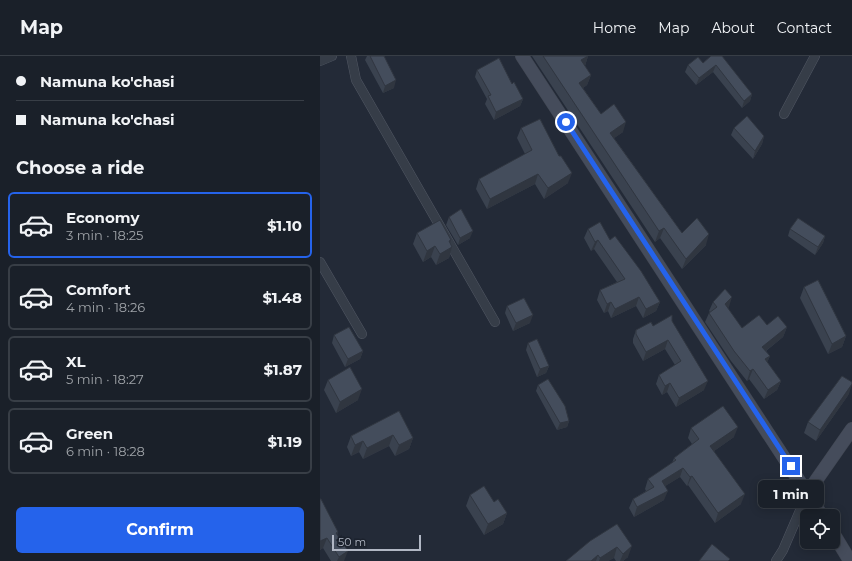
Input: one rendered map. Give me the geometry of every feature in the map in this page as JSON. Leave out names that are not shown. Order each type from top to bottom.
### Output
[{"type":"main road","points":[[522,56],[818,509]]},
{"type":"main road","points":[[808,492],[852,429]]},
{"type":"main road","points":[[840,545],[850,561]]},
{"type":"street","points":[[320,62],[332,56]]},
{"type":"street","points":[[351,56],[356,80],[495,322]]},
{"type":"street","points":[[784,114],[815,56]]},
{"type":"street","points":[[320,262],[362,334]]},
{"type":"street","points":[[776,561],[783,550],[808,492]]},
{"type":"building","points":[[370,56],[384,56],[396,80],[385,86]]},
{"type":"building","points":[[543,56],[588,56],[581,60],[591,75],[579,83],[601,114],[614,104],[626,122],[610,133],[682,233],[697,218],[709,234],[686,259],[664,228],[659,231]]},
{"type":"building","points":[[711,56],[722,56],[752,94],[744,101],[716,65],[699,78],[688,65],[698,57],[703,63]]},
{"type":"building","points":[[499,58],[512,84],[514,82],[523,99],[496,112],[488,96],[491,95],[477,70]]},
{"type":"building","points":[[747,116],[764,136],[755,151],[734,128]]},
{"type":"building","points":[[540,119],[559,156],[561,156],[572,173],[548,188],[538,174],[490,199],[479,179],[532,150],[521,128]]},
{"type":"building","points":[[461,209],[473,231],[460,238],[449,217]]},
{"type":"building","points":[[798,218],[825,236],[818,247],[790,229]]},
{"type":"building","points":[[440,220],[451,240],[449,241],[452,247],[440,254],[435,246],[427,251],[417,233]]},
{"type":"building","points":[[600,222],[610,240],[615,236],[641,271],[660,302],[646,309],[639,297],[615,309],[611,302],[607,304],[600,290],[625,279],[598,240],[595,242],[588,229]]},
{"type":"building","points":[[818,280],[846,336],[832,344],[804,287]]},
{"type":"building","points":[[725,289],[732,297],[725,304],[742,328],[759,315],[767,325],[778,316],[787,327],[762,347],[770,356],[765,359],[781,381],[768,390],[753,369],[750,371],[734,351],[709,313],[717,307],[713,302]]},
{"type":"building","points":[[524,298],[533,315],[516,323],[507,306]]},
{"type":"building","points":[[672,315],[672,321],[708,381],[679,398],[670,383],[665,386],[659,375],[681,361],[668,340],[646,352],[636,334],[636,330],[651,322],[653,326]]},
{"type":"building","points":[[349,327],[363,351],[348,359],[334,335]]},
{"type":"building","points":[[537,339],[549,366],[540,369],[528,343]]},
{"type":"building","points":[[350,367],[362,389],[340,402],[328,380]]},
{"type":"building","points":[[842,376],[852,382],[852,384],[820,430],[808,422]]},
{"type":"building","points":[[548,379],[565,406],[569,421],[560,423],[538,385]]},
{"type":"building","points":[[723,406],[738,427],[710,446],[745,494],[718,513],[692,476],[690,477],[683,468],[662,481],[668,491],[637,507],[633,499],[654,487],[648,479],[676,460],[674,458],[699,439],[691,428]]},
{"type":"building","points":[[399,411],[413,438],[399,445],[393,435],[367,448],[363,441],[355,445],[351,436]]},
{"type":"building","points":[[484,486],[494,502],[498,499],[507,513],[488,524],[470,495]]},
{"type":"building","points":[[320,499],[338,532],[336,533],[348,551],[339,557],[327,538],[320,541]]},
{"type":"building","points":[[617,524],[632,546],[623,554],[617,547],[600,558],[598,555],[591,561],[566,561],[590,541]]},
{"type":"building","points":[[712,544],[730,559],[728,561],[699,561]]},
{"type":"route","points":[[566,122],[791,466]]}]
